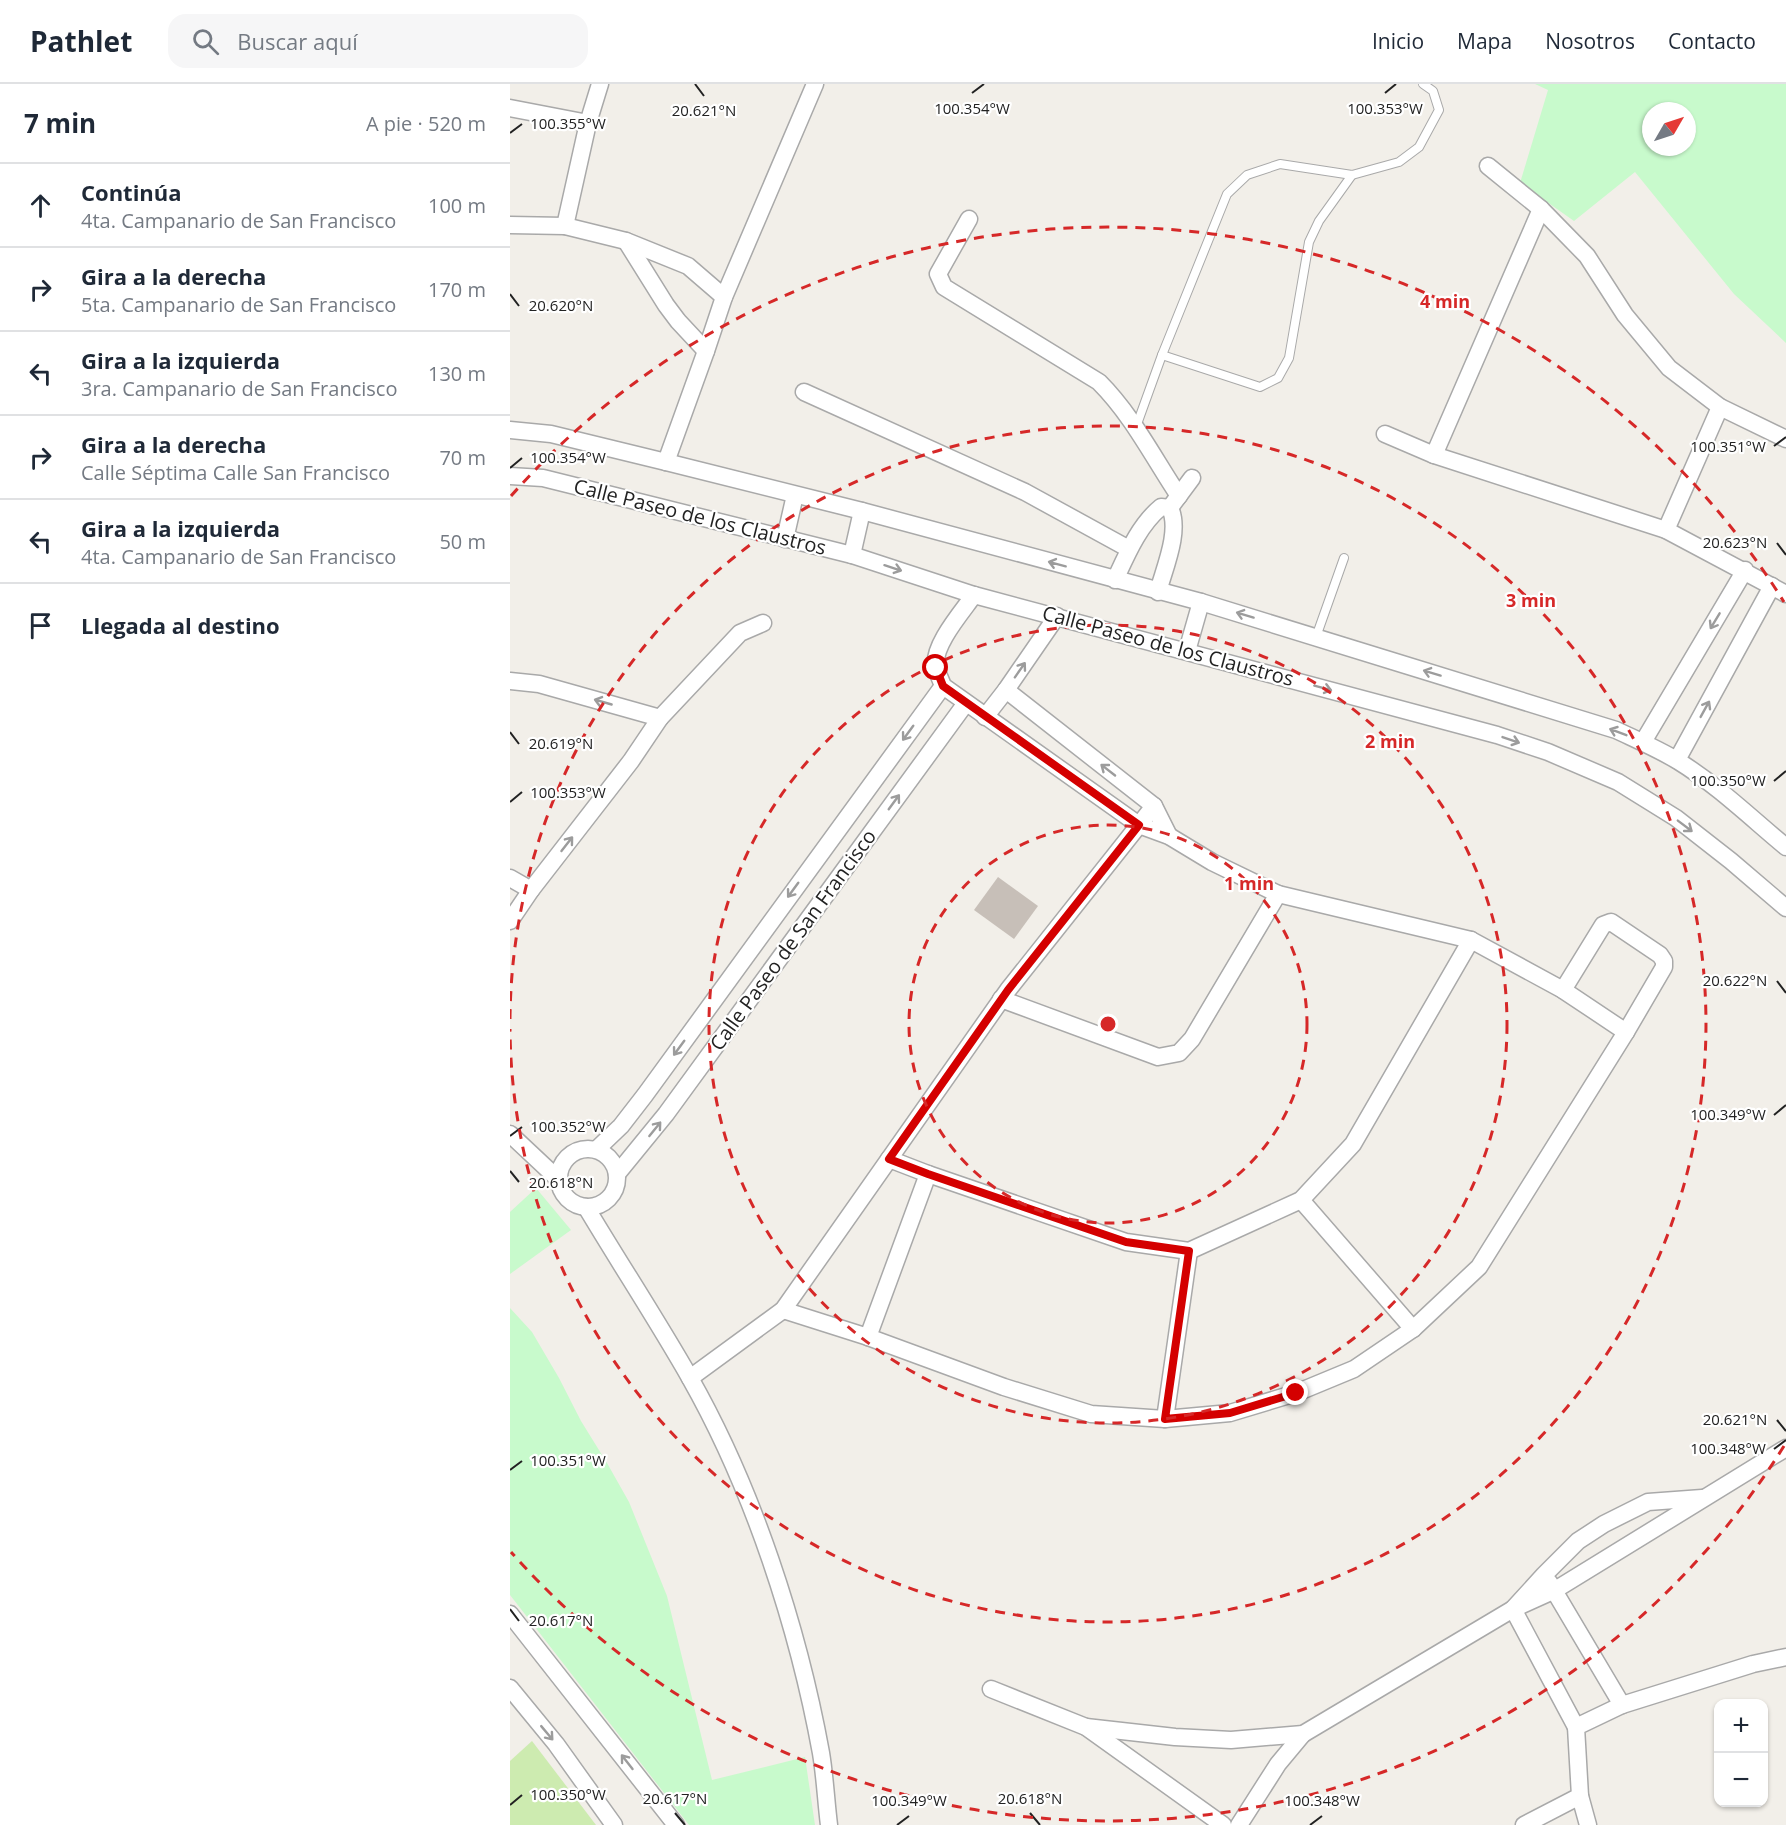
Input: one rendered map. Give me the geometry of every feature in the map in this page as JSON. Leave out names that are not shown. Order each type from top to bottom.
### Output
[{"type":"street","points":[[565,226],[588,123],[600,84]]},
{"type":"street","points":[[666,462],[724,297],[815,84]]},
{"type":"street","points":[[510,108],[588,123]]},
{"type":"street","points":[[1488,166],[1541,209],[1587,256],[1625,315],[1669,368],[1720,407],[1786,439]]},
{"type":"street","points":[[1434,454],[1541,209]]},
{"type":"street","points":[[969,219],[938,274],[944,287],[1099,382],[1115,398],[1136,427],[1174,502],[1174,526],[1158,592]]},
{"type":"street","points":[[510,225],[565,226],[626,241],[688,266],[724,297]]},
{"type":"street","points":[[626,241],[666,305],[706,351]]},
{"type":"street","points":[[804,392],[1025,492],[1129,549]]},
{"type":"street","points":[[1666,530],[1720,407]]},
{"type":"street","points":[[510,430],[551,434],[666,462],[862,511],[1201,602],[1616,730],[1677,760],[1708,782],[1786,847]]},
{"type":"street","points":[[1385,434],[1434,454],[1666,530],[1779,590],[1677,760]]},
{"type":"street","name":"Calle Paseo de los Claustros","points":[[510,476],[543,478],[852,555],[974,595],[1497,735],[1548,752],[1618,782],[1676,819],[1731,861],[1786,908]]},
{"type":"street","points":[[1115,580],[1129,549],[1150,516],[1161,507],[1174,502],[1192,478]]},
{"type":"street","points":[[785,539],[795,495]]},
{"type":"street","points":[[852,555],[862,511]]},
{"type":"street","points":[[1642,742],[1745,570]]},
{"type":"street","points":[[974,595],[941,642],[936,658],[936,668],[943,686],[1139,825],[1169,836],[1212,862],[1278,894],[1471,940],[1563,990],[1626,1032]]},
{"type":"street","points":[[1187,651],[1201,602]]},
{"type":"street","points":[[985,717],[1057,616]]},
{"type":"street","points":[[510,921],[531,890],[631,762],[660,718],[740,633],[763,623]]},
{"type":"street","points":[[510,681],[539,684],[660,718]]},
{"type":"street","name":"Calle Paseo de San Francisco","points":[[597,1149],[621,1126],[645,1095],[943,686]]},
{"type":"street","points":[[1006,690],[1154,806],[1169,836]]},
{"type":"street","name":"Calle Paseo de San Francisco","points":[[617,1174],[666,1114],[966,703]]},
{"type":"street","points":[[690,1378],[783,1310],[1002,999],[1154,806]]},
{"type":"street","points":[[510,878],[531,890]]},
{"type":"street","points":[[1002,999],[1158,1057],[1179,1053],[1192,1039],[1278,894]]},
{"type":"street","points":[[776,913],[799,931]]},
{"type":"street","points":[[783,1310],[868,1337],[1004,1387],[1091,1414],[1165,1419],[1230,1413],[1296,1393],[1354,1369],[1413,1329],[1479,1267],[1626,1032],[1664,967],[1664,961],[1660,955],[1611,922],[1603,925],[1563,990]]},
{"type":"street","points":[[889,1159],[1126,1242],[1189,1251],[1301,1200],[1353,1144],[1471,940]]},
{"type":"street","points":[[510,1134],[558,1179]]},
{"type":"street","points":[[585,1148],[597,1149],[607,1155],[614,1163],[617,1174],[617,1184],[613,1194],[606,1202],[586,1207],[567,1198],[561,1190],[558,1179],[565,1158],[574,1151],[585,1148]]},
{"type":"street","points":[[868,1337],[928,1174]]},
{"type":"street","points":[[1301,1200],[1413,1329]]},
{"type":"street","points":[[586,1207],[690,1378],[746,1495],[775,1572],[802,1667],[821,1754],[829,1825]]},
{"type":"street","points":[[1165,1419],[1189,1251]]},
{"type":"street","points":[[1239,1825],[1278,1764],[1303,1734],[1513,1609],[1555,1590],[1786,1448]]},
{"type":"street","points":[[1513,1609],[1578,1541],[1604,1524],[1648,1502],[1704,1498]]},
{"type":"street","points":[[1544,1575],[1622,1705]]},
{"type":"street","points":[[1513,1609],[1576,1727],[1580,1796],[1588,1825]]},
{"type":"street","points":[[510,1614],[672,1824]]},
{"type":"street","points":[[1576,1727],[1622,1705],[1753,1664],[1786,1657]]},
{"type":"street","points":[[510,1688],[556,1744],[614,1825]]},
{"type":"street","points":[[991,1689],[1086,1727],[1223,1825]]},
{"type":"street","points":[[1086,1727],[1175,1737],[1231,1740],[1303,1734]]},
{"type":"street","points":[[1524,1825],[1580,1796]]},
{"type":"lane","points":[[1136,427],[1162,355],[1227,194],[1248,175],[1280,164],[1352,175],[1399,162],[1419,147],[1439,110],[1433,91],[1423,84]]},
{"type":"lane","points":[[1162,355],[1260,387],[1278,378],[1289,358],[1309,242],[1319,221],[1352,175]]},
{"type":"lane","points":[[1316,637],[1344,558]]},
{"type":"green space","points":[[1535,84],[1786,84],[1786,343],[1734,294],[1635,172],[1574,221],[1520,183],[1548,90]]},
{"type":"green space","points":[[536,1188],[571,1230],[510,1274],[510,1212]]},
{"type":"green space","points":[[510,1308],[532,1332],[629,1502],[667,1596],[712,1780],[805,1757],[815,1825],[689,1825],[510,1595]]},
{"type":"green space","points":[[532,1741],[596,1825],[510,1825],[510,1761]]},
{"type":"building","points":[[998,877],[1038,906],[1014,939],[974,910]]},
{"type":"route","points":[[936,668],[943,686],[1139,825],[1008,990],[889,1159],[1126,1242],[1189,1251],[1165,1419],[1230,1413],[1296,1393]]}]
